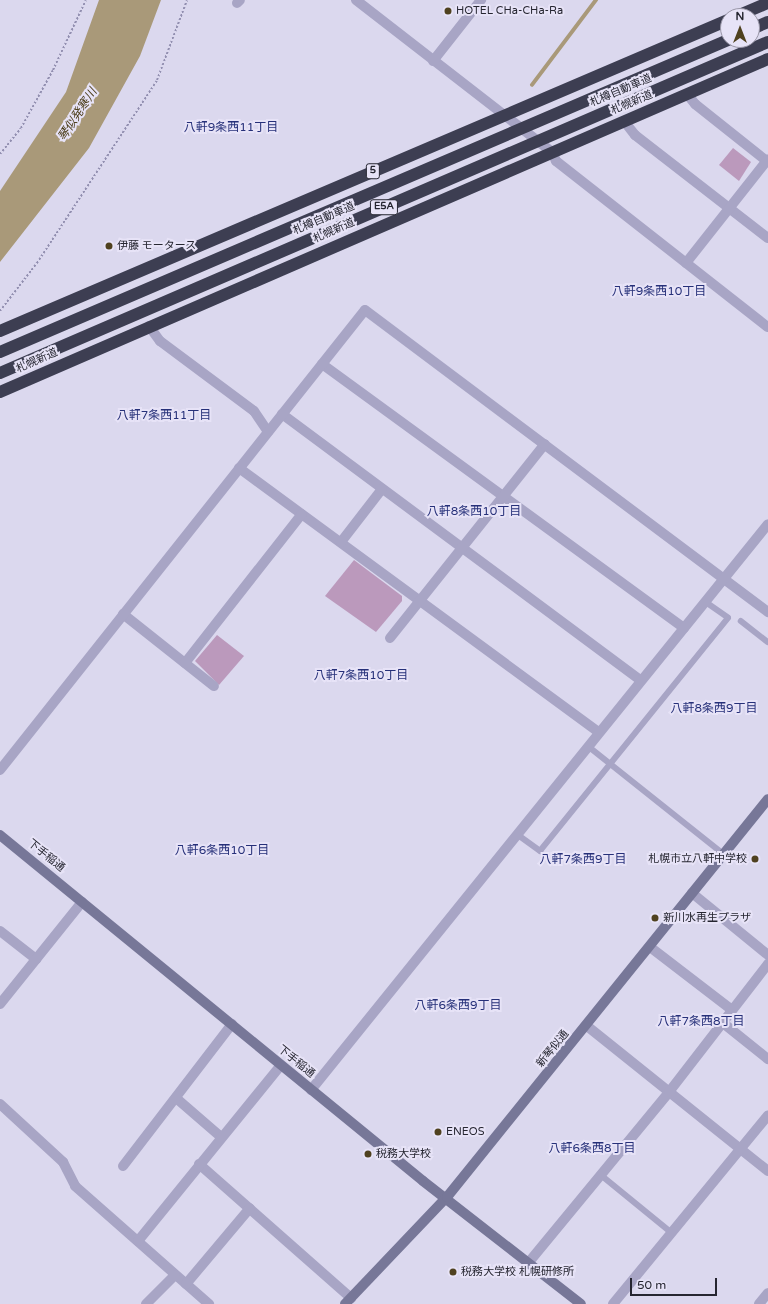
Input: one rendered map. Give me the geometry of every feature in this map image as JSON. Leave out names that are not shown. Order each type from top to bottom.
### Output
[{"type":"highway","points":[[756,8],[768,3]]},
{"type":"highway","name":"5","points":[[0,331],[720,23]]},
{"type":"highway","name":"札樽自動車道","points":[[0,373],[768,42]]},
{"type":"highway","name":"札樽自動車道","points":[[0,352],[720,43]]},
{"type":"highway","name":"札幌新道","points":[[0,392],[149,326],[768,59]]},
{"type":"main road","name":"新琴似通","points":[[348,1301],[448,1197],[768,799]]},
{"type":"main road","name":"下手稲通","points":[[0,834],[232,1024],[280,1066],[448,1197],[581,1304]]},
{"type":"street","points":[[356,0],[552,152],[556,161],[768,327]]},
{"type":"street","points":[[433,61],[481,0]]},
{"type":"street","points":[[686,263],[767,160],[687,94]]},
{"type":"street","points":[[624,121],[634,135],[768,238]]},
{"type":"street","points":[[0,770],[364,310],[725,578],[768,612]]},
{"type":"street","points":[[149,326],[160,341],[254,411],[268,432]]},
{"type":"street","points":[[322,364],[684,628]]},
{"type":"street","points":[[282,414],[461,549],[641,681]]},
{"type":"street","points":[[390,638],[417,601],[461,549],[545,444]]},
{"type":"street","points":[[239,468],[341,542],[417,601],[599,732]]},
{"type":"street","points":[[341,542],[382,490]]},
{"type":"street","points":[[185,663],[302,514]]},
{"type":"street","points":[[312,1090],[516,834],[768,524]]},
{"type":"street","points":[[123,614],[214,686]]},
{"type":"street","points":[[692,894],[768,955]]},
{"type":"street","points":[[0,1004],[82,902]]},
{"type":"street","points":[[0,931],[36,959]]},
{"type":"street","points":[[650,947],[732,1010]]},
{"type":"street","points":[[529,1262],[669,1092],[768,964]]},
{"type":"street","points":[[723,1023],[768,1059]]},
{"type":"street","points":[[123,1166],[232,1024]]},
{"type":"street","points":[[587,1026],[768,1171]]},
{"type":"street","points":[[138,1241],[280,1066]]},
{"type":"street","points":[[176,1098],[221,1137]]},
{"type":"street","points":[[0,1104],[63,1162],[75,1186],[209,1304]]},
{"type":"street","points":[[613,1304],[768,1115]]},
{"type":"street","points":[[199,1164],[250,1208],[348,1301]]},
{"type":"street","points":[[186,1284],[250,1208]]},
{"type":"street","points":[[146,1304],[175,1274]]},
{"type":"street","points":[[759,1304],[768,1293]]},
{"type":"lane","points":[[516,834],[540,851],[728,618],[705,602]]},
{"type":"lane","points":[[741,621],[768,642]]},
{"type":"lane","points":[[588,746],[724,854]]},
{"type":"lane","points":[[601,1175],[672,1233]]},
{"type":"path","points":[[0,154],[21,128],[54,70],[86,0]]},
{"type":"path","points":[[0,311],[37,263],[157,80],[187,0]]},
{"type":"shaded area","points":[[733,148],[751,162],[739,181],[719,165]]},
{"type":"shaded area","points":[[354,560],[402,596],[402,601],[376,632],[325,596]]},
{"type":"shaded area","points":[[217,635],[244,656],[219,685],[195,661]]},
{"type":"water","name":"琴似発寒川","points":[[99,0],[161,0],[140,56],[89,148],[0,262],[0,191],[66,92]]},
{"type":"waterway","points":[[532,85],[596,0]]},
{"type":"place","name":"HOTEL CHa-CHa-Ra","points":[[448,11]]},
{"type":"place","name":"伊藤 モータース","points":[[109,246]]},
{"type":"place","name":"札幌市立八軒中学校","points":[[755,859]]},
{"type":"place","name":"新川水再生プラザ","points":[[655,918]]},
{"type":"place","name":"ENEOS","points":[[438,1132]]},
{"type":"place","name":"税務大学校","points":[[368,1154]]},
{"type":"place","name":"税務大学校 札幌研修所","points":[[453,1272]]},
{"type":"district","name":"八軒9条西11丁目","points":[[231,128]]},
{"type":"district","name":"八軒9条西10丁目","points":[[659,292]]},
{"type":"district","name":"八軒7条西11丁目","points":[[164,416]]},
{"type":"district","name":"八軒8条西10丁目","points":[[474,512]]},
{"type":"district","name":"八軒7条西10丁目","points":[[361,676]]},
{"type":"district","name":"八軒8条西9丁目","points":[[714,709]]},
{"type":"district","name":"八軒6条西10丁目","points":[[222,851]]},
{"type":"district","name":"八軒7条西9丁目","points":[[583,860]]},
{"type":"district","name":"八軒6条西9丁目","points":[[458,1006]]},
{"type":"district","name":"八軒7条西8丁目","points":[[701,1022]]},
{"type":"district","name":"八軒6条西8丁目","points":[[592,1149]]}]
